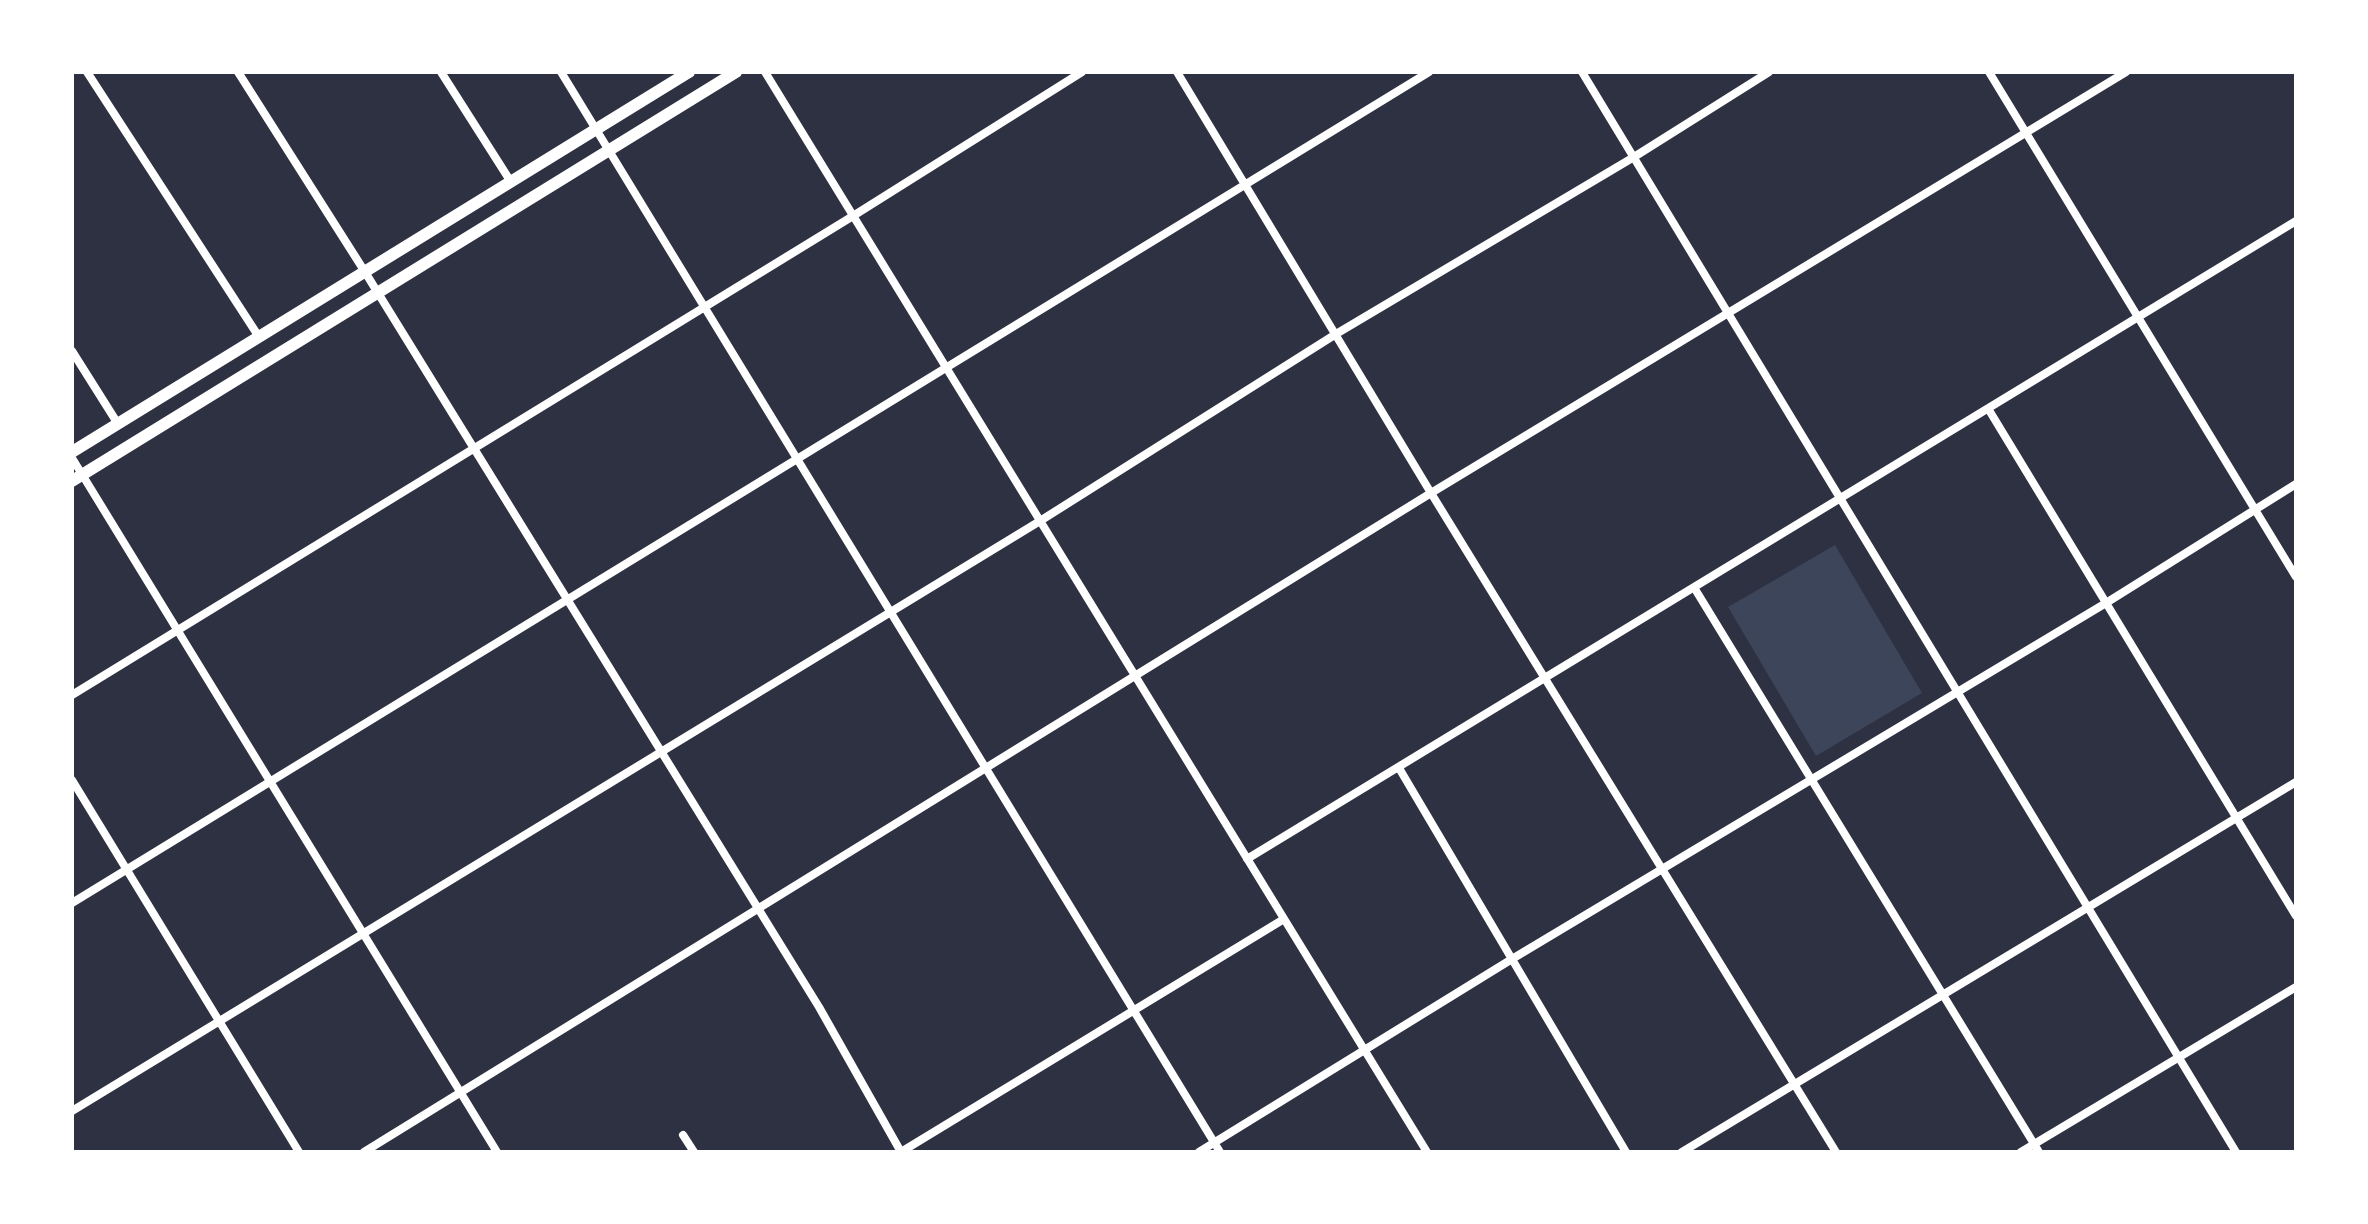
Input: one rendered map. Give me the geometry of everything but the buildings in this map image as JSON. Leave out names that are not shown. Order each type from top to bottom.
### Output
[{"type":"street","points":[[87,72],[259,337]]},
{"type":"street","points":[[238,72],[819,1007],[901,1152],[1284,919]]},
{"type":"street","points":[[441,72],[511,182]]},
{"type":"street","points":[[561,72],[1220,1152]]},
{"type":"street","points":[[497,1152],[177,631],[77,478],[72,455],[689,72]]},
{"type":"street","points":[[77,478],[736,72]]},
{"type":"street","points":[[765,72],[1427,1152]]},
{"type":"street","points":[[72,695],[704,308],[1082,72]]},
{"type":"street","points":[[1177,72],[1431,493],[1836,1152]]},
{"type":"street","points":[[72,903],[1429,72]]},
{"type":"street","points":[[1582,72],[2236,1152]]},
{"type":"street","points":[[72,1111],[1040,521],[1336,334],[1634,157],[1769,72]]},
{"type":"street","points":[[1989,72],[2296,577]]},
{"type":"street","points":[[364,1152],[1431,493],[2126,72]]},
{"type":"street","points":[[1247,859],[2296,221]]},
{"type":"street","points":[[72,351],[118,424]]},
{"type":"street","points":[[1989,410],[2296,916]]},
{"type":"street","points":[[1199,1152],[1811,778],[2106,603],[2296,484]]},
{"type":"street","points":[[1695,589],[2037,1148]]},
{"type":"street","points":[[1399,768],[1626,1152]]},
{"type":"street","points":[[72,780],[299,1152]]},
{"type":"street","points":[[1682,1152],[2296,782]]},
{"type":"street","points":[[2021,1152],[2037,1148],[2296,987]]},
{"type":"street","points":[[683,1135],[694,1152]]},
{"type":"shaded area","points":[[1835,545],[1922,693],[1816,756],[1728,607]]}]
